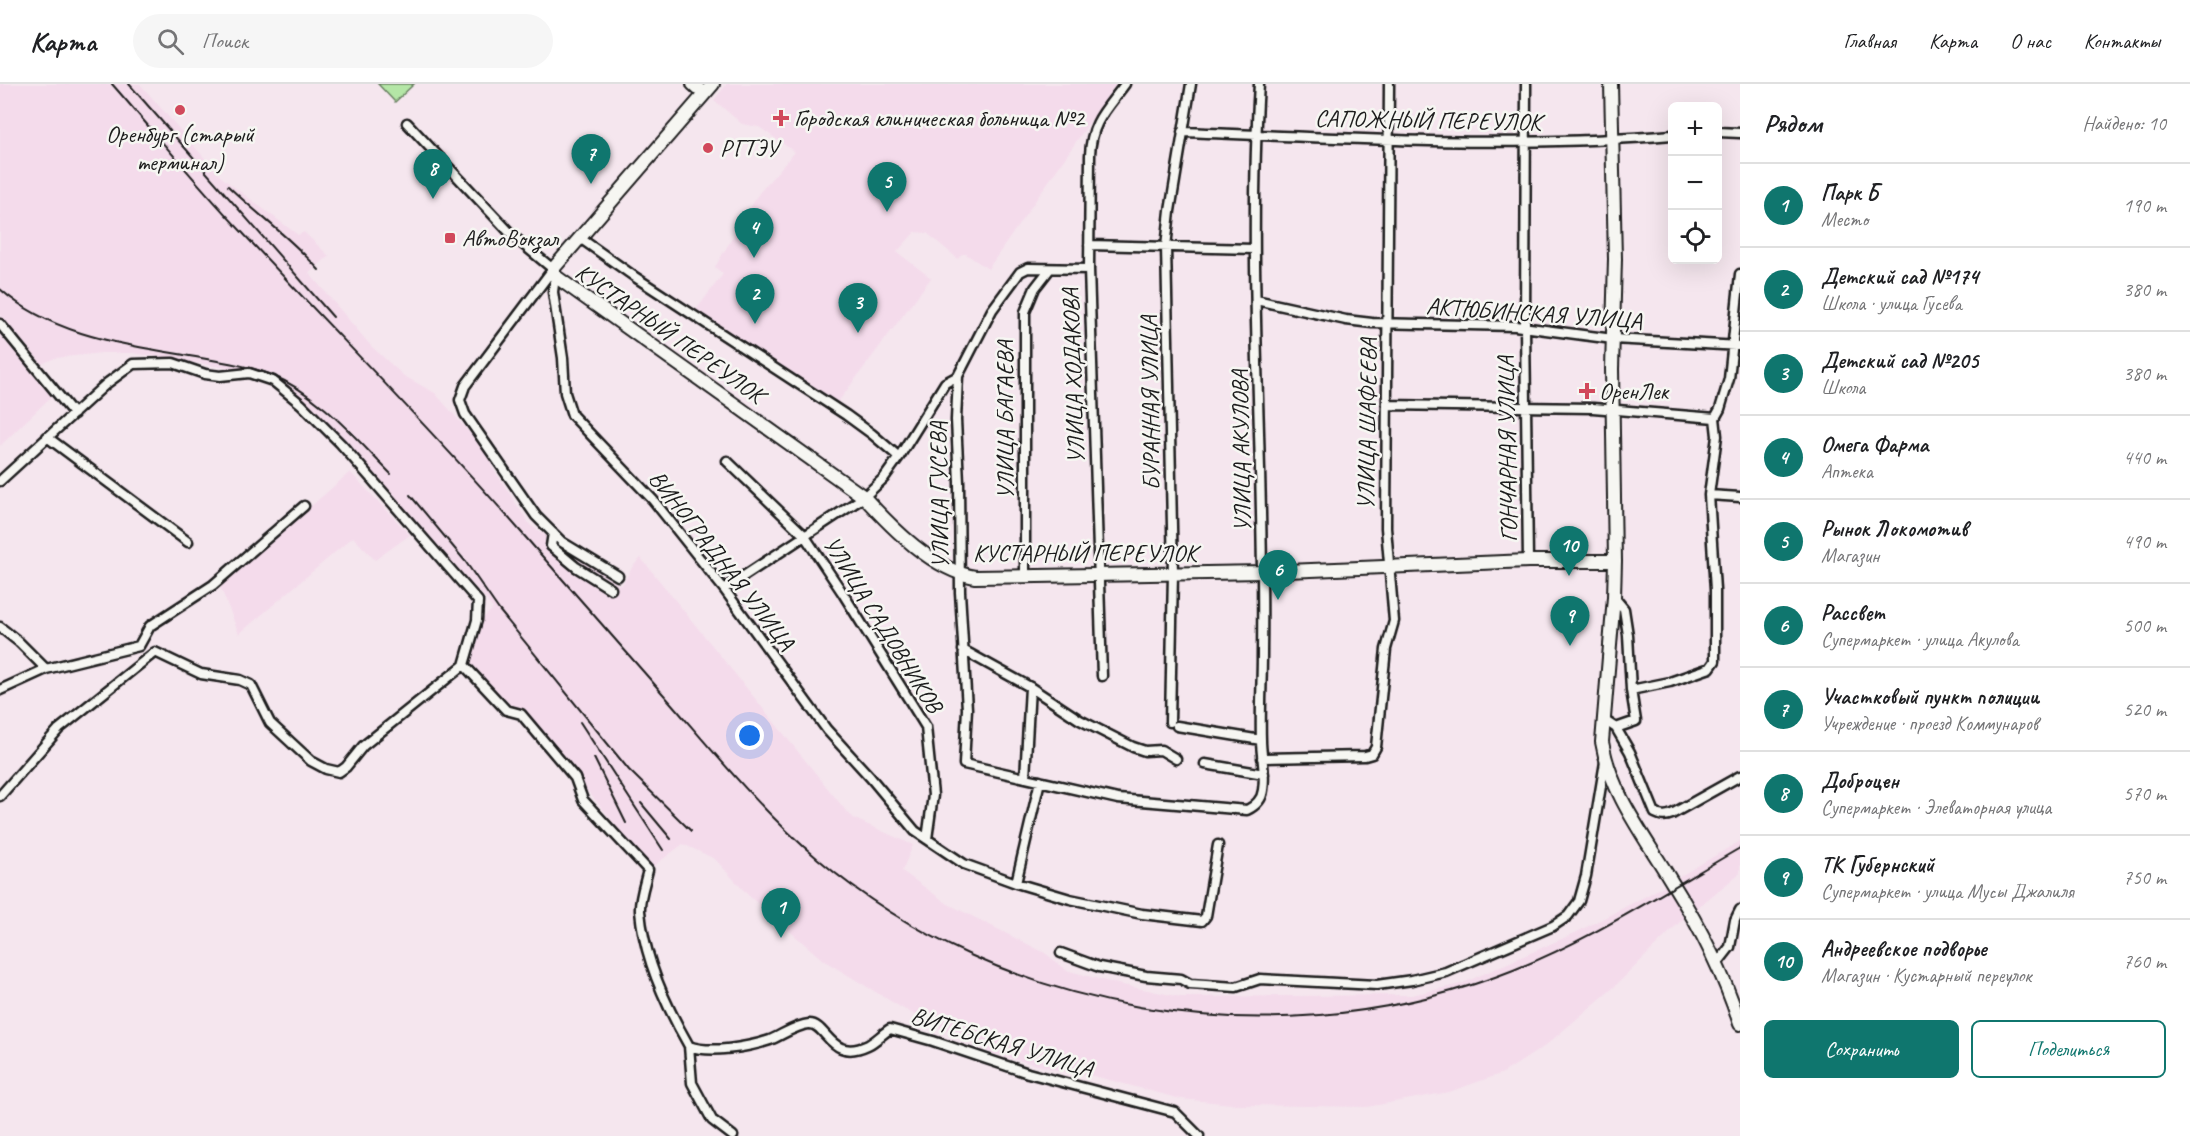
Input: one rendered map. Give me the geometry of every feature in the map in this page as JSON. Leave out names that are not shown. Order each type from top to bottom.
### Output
[{"type":"street","points":[[693,84],[704,94]]},
{"type":"street","points":[[618,576],[562,542],[553,533],[530,507],[465,414],[460,400],[473,374],[580,238],[713,84]]},
{"type":"street","name":"УЛИЦА ХОДАКОВА","points":[[1102,676],[1089,269],[1090,138],[1096,123],[1125,84]]},
{"type":"street","name":"БУРАННАЯ УЛИЦА","points":[[1191,84],[1166,247],[1174,724],[1261,740]]},
{"type":"street","name":"УЛИЦА АКУЛОВА","points":[[1040,781],[1118,799],[1247,810],[1260,799],[1263,791],[1261,740],[1263,572],[1254,249],[1259,84]]},
{"type":"street","name":"УЛИЦА ШАФЕЕВА","points":[[1262,758],[1365,756],[1372,754],[1376,747],[1386,649],[1394,621],[1386,528],[1389,84]]},
{"type":"street","name":"ГОНЧАРНАЯ УЛИЦА","points":[[1526,84],[1525,327],[1528,561]]},
{"type":"street","points":[[1611,84],[1615,259],[1613,339],[1615,561],[1602,741],[1605,761],[1621,800],[1686,906],[1716,965],[1740,1024]]},
{"type":"street","points":[[407,123],[513,236],[554,273]]},
{"type":"street","name":"САПОЖНЫЙ ПЕРЕУЛОК","points":[[1182,132],[1387,141],[1525,142],[1611,140],[1668,135]]},
{"type":"street","points":[[1722,132],[1740,133]]},
{"type":"street","name":"УЛИЦА ГУСЕВА","points":[[580,238],[635,278],[846,416],[899,457]]},
{"type":"street","points":[[1089,245],[1254,249]]},
{"type":"street","name":"УЛИЦА ГУСЕВА","points":[[1025,778],[964,764],[967,710],[959,574],[956,420],[958,376],[992,310],[1020,272],[1028,268],[1048,270]]},
{"type":"street","points":[[1048,270],[1089,269]]},
{"type":"street","name":"УЛИЦА БАГАЕВА","points":[[1025,576],[1025,312],[1035,288],[1048,270]]},
{"type":"street","name":"КУСТАРНЫЙ ПЕРЕУЛОК","points":[[554,273],[864,497],[892,527],[912,544],[950,571],[959,574],[975,577],[1263,572],[1528,561],[1615,561]]},
{"type":"street","name":"ВИНОГРАДНАЯ УЛИЦА","points":[[554,273],[553,292],[563,358],[565,393],[572,415],[653,500],[724,589],[827,730],[915,831],[964,864],[1016,883],[1142,914],[1202,921],[1206,916],[1218,845]]},
{"type":"street","points":[[1631,690],[1670,682],[1710,668],[1717,654],[1709,495],[1717,436],[1715,418],[1729,379],[1736,346],[1740,274]]},
{"type":"street","name":"АКТЮБИНСКАЯ УЛИЦА","points":[[1256,300],[1346,320],[1525,327],[1613,339],[1736,346]]},
{"type":"street","points":[[0,324],[74,414]]},
{"type":"street","points":[[0,482],[106,384],[133,364],[173,363],[205,374],[220,376],[249,373],[273,381],[301,404],[341,444],[478,601],[477,620],[464,665],[363,746],[339,772],[311,762],[270,723],[251,685],[240,680],[201,674],[139,646],[46,669],[0,690]]},
{"type":"street","points":[[724,589],[864,497],[884,478],[899,457],[945,383],[958,376]]},
{"type":"street","points":[[1387,405],[1593,408],[1715,418]]},
{"type":"street","points":[[47,437],[188,542]]},
{"type":"street","name":"УЛИЦА САДОВНИКОВ","points":[[727,461],[804,535],[926,727],[933,795],[927,839]]},
{"type":"street","points":[[1709,495],[1740,497]]},
{"type":"street","points":[[139,646],[150,626],[213,585],[304,506]]},
{"type":"street","points":[[553,533],[551,546],[576,567],[611,589]]},
{"type":"street","points":[[1614,597],[1624,609],[1636,721],[1616,728]]},
{"type":"street","points":[[0,627],[46,669]]},
{"type":"street","points":[[963,651],[1030,687],[1080,720],[1133,747],[1145,751],[1161,750],[1176,759]]},
{"type":"street","points":[[0,796],[60,729],[155,652]]},
{"type":"street","points":[[464,665],[506,710],[521,714],[575,778],[583,800],[648,870],[639,909],[650,961],[679,1029],[689,1046],[692,1083],[712,1120],[733,1136]]},
{"type":"street","points":[[1016,883],[1040,781],[1025,778],[1030,687]]},
{"type":"street","points":[[1604,720],[1616,728],[1630,752],[1655,813],[1659,815],[1666,817],[1740,776]]},
{"type":"street","points":[[1061,953],[1099,967],[1181,979],[1190,984],[1236,987],[1260,979],[1377,985],[1446,972],[1553,927],[1568,916],[1579,901],[1586,876],[1605,761]]},
{"type":"street","points":[[1205,764],[1264,774]]},
{"type":"street","points":[[1716,965],[1730,947],[1735,920],[1740,910]]},
{"type":"street","name":"ВИТЕБСКАЯ УЛИЦА","points":[[689,1046],[708,1050],[729,1048],[768,1040],[808,1024],[816,1025],[839,1048],[855,1048],[868,1044],[890,1029],[1028,1073],[1175,1112],[1199,1136]]},
{"type":"shaded area","points":[[0,84],[140,84],[221,177],[298,235],[304,232],[329,256],[309,273],[371,346],[404,376],[435,393],[490,456],[492,467],[530,525],[621,586],[633,566],[641,558],[847,812],[855,819],[913,845],[902,871],[948,904],[1045,953],[1066,970],[1113,983],[1181,997],[1412,995],[1461,984],[1575,933],[1648,895],[1740,841],[1740,873],[1681,921],[1613,988],[1545,1046],[1503,1073],[1449,1092],[1367,1107],[1242,1105],[1181,1099],[1094,1076],[1057,1070],[991,1053],[902,1008],[823,960],[748,895],[715,859],[683,844],[651,868],[591,795],[471,663],[483,618],[493,609],[484,597],[324,423],[278,382],[247,371],[133,353],[102,353],[55,358],[42,364],[0,316]]},
{"type":"shaded area","points":[[727,84],[1116,84],[988,269],[966,254],[962,254],[958,259],[927,233],[915,232],[897,252],[931,278],[835,406],[696,310],[723,274],[715,267],[759,193],[795,152],[759,127],[742,124],[714,100]]},
{"type":"shaded area","points":[[0,335],[53,395],[0,446]]},
{"type":"shaded area","points":[[350,472],[410,535],[375,560],[353,537],[239,634],[220,586]]},
{"type":"green space","points":[[378,84],[414,84],[395,102]]},
{"type":"railway","points":[[112,84],[224,213],[487,493],[762,806],[818,859],[891,912],[970,955],[1053,987],[1141,1007],[1230,1017],[1320,1015],[1409,1002],[1495,977],[1590,935],[1740,848]]},
{"type":"railway","points":[[129,84],[333,317]]},
{"type":"railway","points":[[228,186],[298,248],[319,270]]},
{"type":"railway","points":[[0,289],[22,306],[69,329],[121,343],[237,365],[272,375],[306,394],[336,418],[391,474]]},
{"type":"railway","points":[[410,495],[465,561],[499,610],[629,770],[691,831]]},
{"type":"railway","points":[[580,722],[663,850]]},
{"type":"railway","points":[[594,758],[626,823]]},
{"type":"railway","points":[[641,803],[671,839]]},
{"type":"place","name":"Оренбург (старый терминал)","points":[[180,110]]},
{"type":"place","name":"Городская клиническая больница №2","points":[[781,118]]},
{"type":"place","name":"РГТЭУ","points":[[708,148]]},
{"type":"place","name":"Участковый пункт полиции","points":[[591,184]]},
{"type":"place","name":"Доброцен","points":[[433,199]]},
{"type":"place","name":"Рынок Локомотив","points":[[887,212]]},
{"type":"place","name":"АвтоВокзал","points":[[450,238]]},
{"type":"place","name":"Омега Фарма","points":[[754,258]]},
{"type":"place","name":"Детский сад №174","points":[[755,324]]},
{"type":"place","name":"Детский сад №205","points":[[858,333]]},
{"type":"place","name":"ОренЛек","points":[[1587,391]]},
{"type":"place","name":"Андреевское подворье","points":[[1569,576]]},
{"type":"place","name":"Рассвет","points":[[1278,600]]},
{"type":"place","name":"ТК Губернский","points":[[1570,646]]},
{"type":"place","name":"Парк Б","points":[[781,938]]}]
